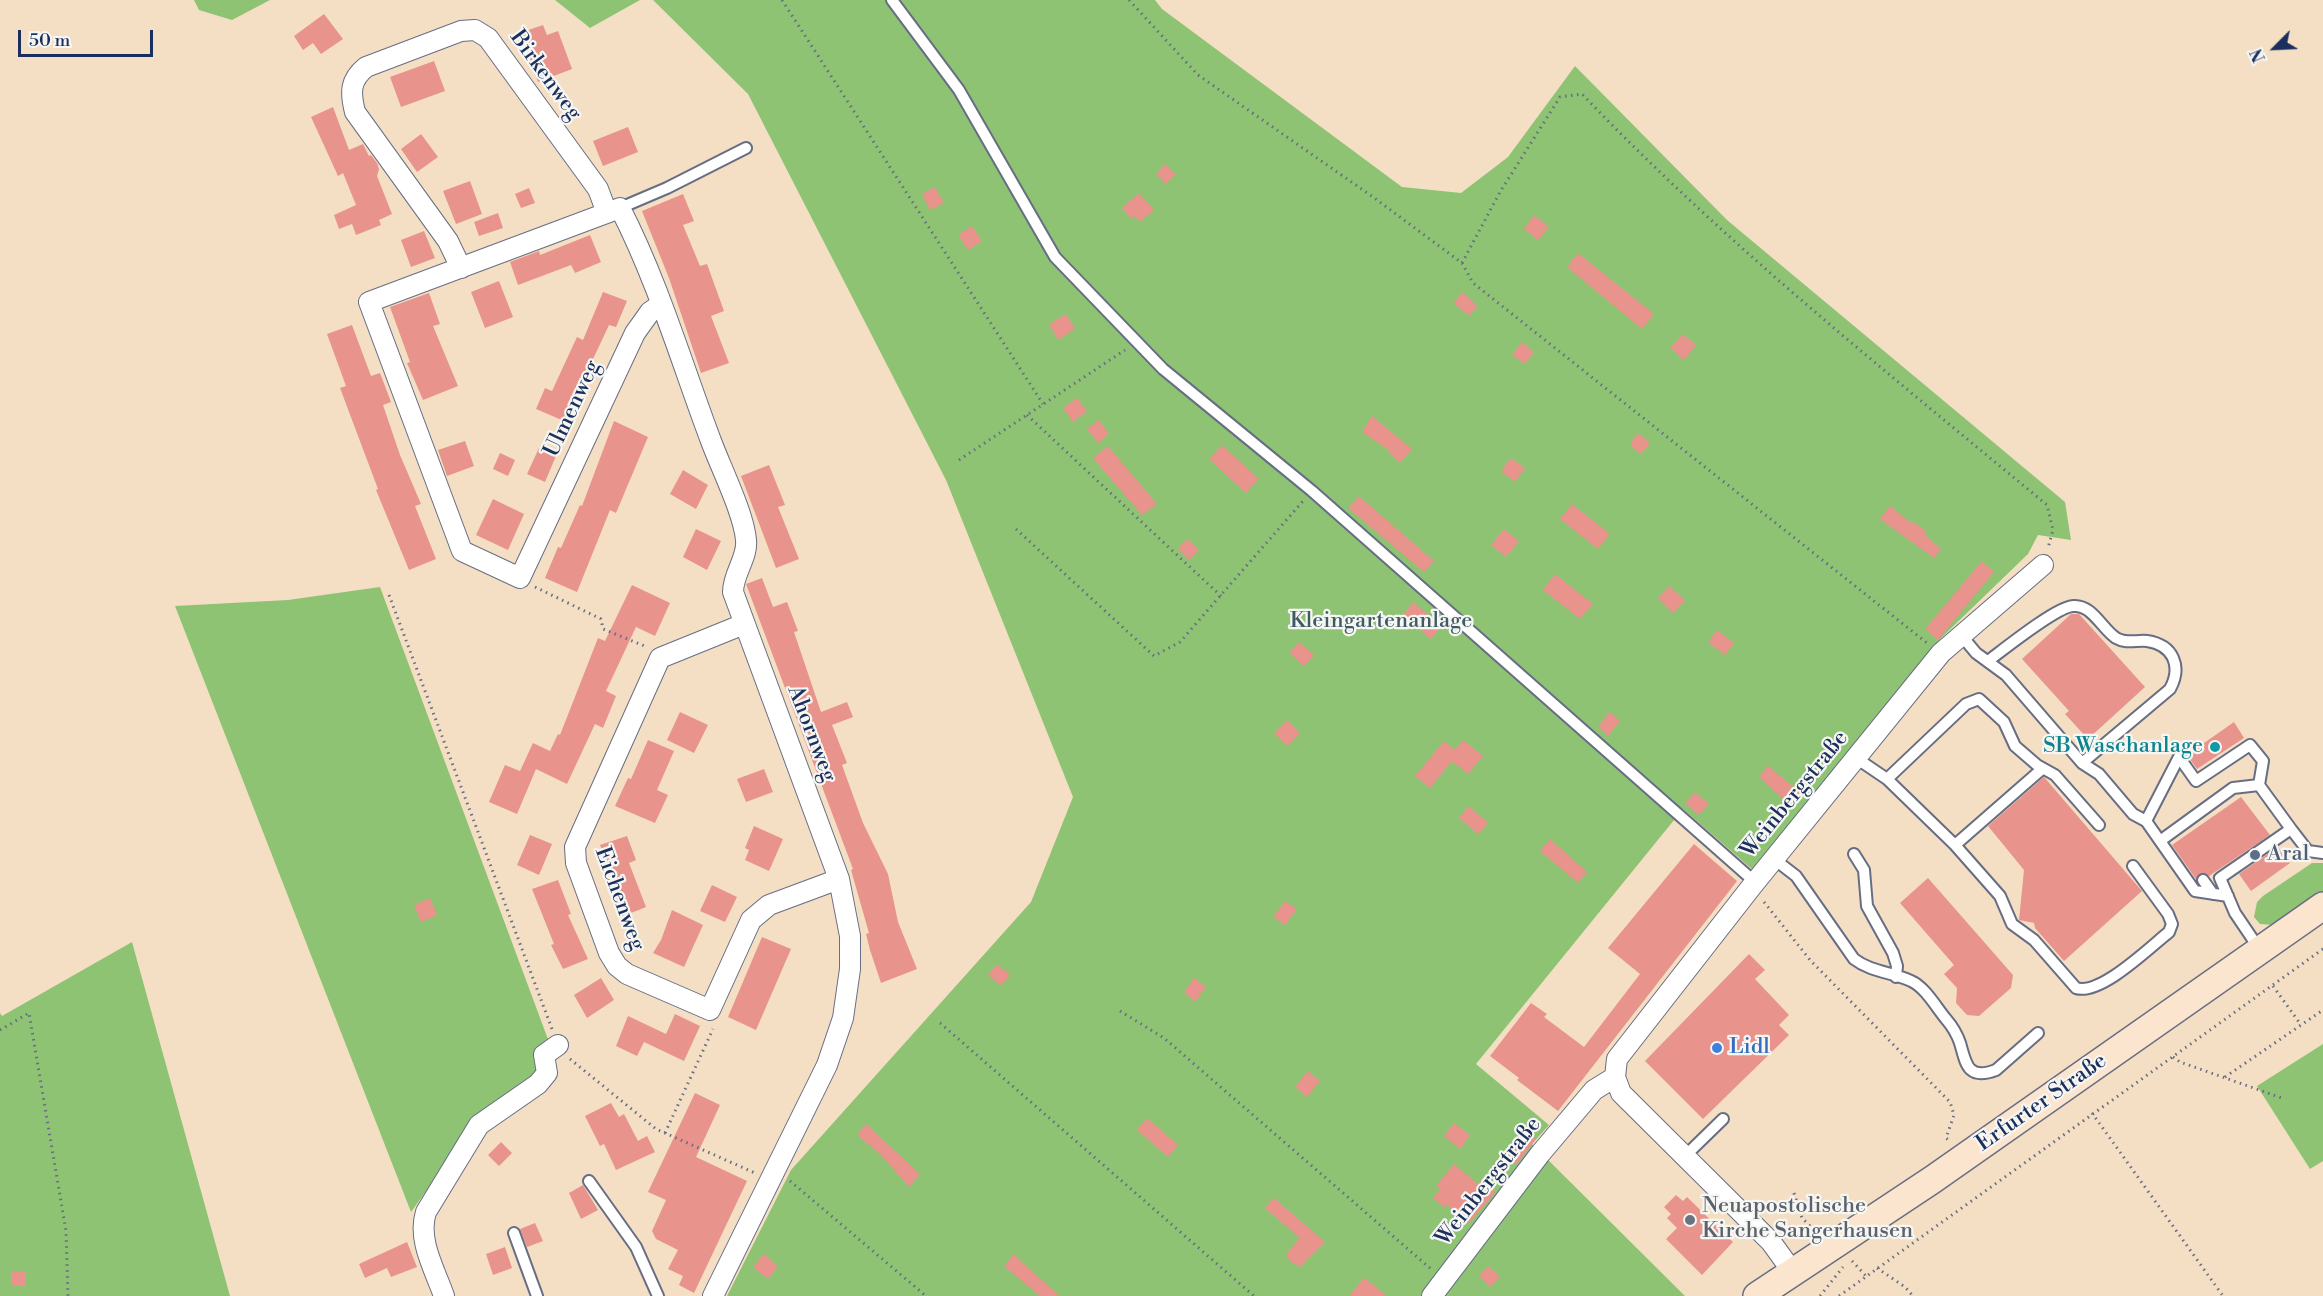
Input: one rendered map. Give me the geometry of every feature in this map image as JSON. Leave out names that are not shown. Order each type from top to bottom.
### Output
[{"type":"main road","name":"Erfurter Straße","points":[[1757,1296],[1965,1157],[2323,906]]},
{"type":"street","name":"Birkenweg","points":[[461,268],[448,241],[355,112],[352,85],[356,75],[366,67],[461,31],[475,30],[488,38],[614,210]]},
{"type":"street","points":[[520,578],[462,551],[369,302],[614,210],[632,231],[660,305]]},
{"type":"street","name":"Ulmenweg","points":[[520,578],[635,333],[650,312],[660,305]]},
{"type":"street","name":"Ahornweg","points":[[660,305],[744,527],[746,551],[733,584],[735,601],[839,879],[850,936],[850,969],[843,1018],[827,1065],[713,1296]]},
{"type":"street","name":"Weinbergstraße","points":[[1438,1288],[1540,1154],[1593,1090],[1615,1077],[1617,1059],[1622,1050],[1941,653],[2043,565]]},
{"type":"street","points":[[664,654],[744,624]]},
{"type":"street","name":"Eichenweg","points":[[664,654],[574,855],[609,953],[617,966],[627,974],[710,1010],[751,920],[759,911],[769,905],[839,879]]},
{"type":"street","points":[[444,1296],[425,1242],[422,1225],[426,1212],[479,1125],[538,1084],[547,1073],[544,1055],[558,1045]]},
{"type":"street","points":[[1615,1077],[1621,1093],[1771,1242],[1792,1271]]},
{"type":"lane","points":[[892,0],[959,90],[1055,257],[1163,369],[1312,491],[1754,884]]},
{"type":"lane","points":[[614,210],[667,188],[746,148]]},
{"type":"lane","points":[[1988,661],[2021,636],[2072,606],[2084,607],[2112,635],[2122,641],[2147,641],[2165,649],[2178,667],[2177,677],[2170,689],[2082,763]]},
{"type":"lane","points":[[1961,635],[1976,653],[2006,675],[2082,763],[2099,774],[2133,814],[2145,821],[2195,891],[2228,896]]},
{"type":"lane","points":[[1887,779],[1966,704],[1979,699],[2004,722],[2015,746],[2042,769],[2055,775],[2099,825]]},
{"type":"lane","points":[[2145,821],[2179,757],[2196,781],[2250,745],[2263,761],[2259,785],[2308,851],[2323,853]]},
{"type":"lane","points":[[1856,758],[1887,779],[1955,845],[2000,896],[2012,924],[2034,940],[2076,988],[2092,989],[2104,983],[2169,932],[2172,924],[2168,914],[2133,866]]},
{"type":"lane","points":[[1955,845],[2042,769]]},
{"type":"lane","points":[[2160,841],[2174,837],[2234,788],[2259,785]]},
{"type":"lane","points":[[2260,950],[2235,913],[2220,878],[2291,829]]},
{"type":"lane","points":[[1854,854],[1864,870],[1867,906],[1893,953],[1897,966],[1896,976]]},
{"type":"lane","points":[[1774,859],[1796,876],[1854,959],[1865,967],[1912,981],[1919,987],[1953,1028],[1966,1066],[1975,1072],[1987,1073],[1996,1070],[2038,1033]]},
{"type":"lane","points":[[2203,880],[2212,894]]},
{"type":"lane","points":[[1684,1157],[1723,1119]]},
{"type":"lane","points":[[589,1180],[636,1247],[658,1296]]},
{"type":"lane","points":[[514,1233],[537,1296]]},
{"type":"path","points":[[782,0],[1043,404]]},
{"type":"path","points":[[1129,0],[1198,75],[1373,196],[1462,263],[1473,284],[1941,653]]},
{"type":"path","points":[[1462,263],[1500,192],[1560,97],[1582,94],[1639,154],[1719,229],[2047,505],[2053,530],[2043,565]]},
{"type":"path","points":[[959,460],[1137,342]]},
{"type":"path","points":[[1027,415],[1221,596]]},
{"type":"path","points":[[1016,529],[1154,656],[1180,642],[1312,491]]},
{"type":"path","points":[[520,578],[601,619],[603,629],[664,654]]},
{"type":"path","points":[[389,595],[558,1045],[565,1056],[665,1133],[792,1183],[926,1296]]},
{"type":"path","points":[[1754,884],[1809,960],[1950,1102],[1954,1115],[1946,1137],[1965,1157]]},
{"type":"path","points":[[1839,1296],[2323,949]]},
{"type":"path","points":[[2273,986],[2301,1025]]},
{"type":"path","points":[[2225,1077],[2323,1010]]},
{"type":"path","points":[[1120,1011],[1164,1038],[1438,1288]]},
{"type":"path","points":[[0,1030],[29,1013],[66,1231],[68,1296]]},
{"type":"path","points":[[940,1023],[1254,1296]]},
{"type":"path","points":[[665,1133],[714,1026]]},
{"type":"path","points":[[2173,1057],[2282,1098]]},
{"type":"path","points":[[2092,1113],[2223,1296]]},
{"type":"path","points":[[1855,1262],[1866,1276]]},
{"type":"path","points":[[1876,1268],[1905,1287],[1912,1296]]},
{"type":"green space","points":[[194,0],[270,0],[232,20],[199,10]]},
{"type":"green space","points":[[555,0],[640,0],[590,28]]},
{"type":"green space","name":"Kleingartenanlage","points":[[653,0],[1155,0],[1162,9],[1402,187],[1461,193],[1508,157],[1575,66],[1727,220],[2065,502],[2071,540],[2038,535],[2028,554],[1940,639],[1753,870],[1683,809],[1476,1064],[1549,1125],[1532,1144],[1685,1296],[727,1296],[791,1170],[1031,902],[1073,797],[946,480],[748,94]]},
{"type":"green space","points":[[380,587],[549,1042],[539,1074],[479,1118],[411,1212],[175,606],[288,600]]},
{"type":"green space","points":[[2312,863],[2323,863],[2323,893],[2274,925],[2260,924],[2254,917],[2257,902]]},
{"type":"green space","points":[[132,942],[230,1296],[0,1296],[0,1013],[2,1016]]},
{"type":"green space","points":[[2323,1044],[2323,1161],[2310,1169],[2257,1086]]},
{"type":"building","points":[[324,14],[343,39],[321,54],[313,43],[303,50],[294,36]]},
{"type":"building","points":[[543,25],[547,35],[558,31],[572,69],[538,82],[520,33]]},
{"type":"building","points":[[434,61],[445,91],[401,107],[390,77]]},
{"type":"building","points":[[333,107],[349,150],[363,144],[369,156],[371,155],[377,163],[379,169],[377,176],[392,214],[379,220],[381,225],[356,235],[352,224],[339,229],[334,215],[356,205],[343,173],[338,176],[311,117]]},
{"type":"building","points":[[628,127],[638,152],[603,166],[593,141]]},
{"type":"building","points":[[421,134],[438,157],[417,172],[401,149]]},
{"type":"building","points":[[1165,164],[1176,174],[1166,184],[1156,174]]},
{"type":"building","points":[[470,181],[482,214],[456,224],[443,191]]},
{"type":"building","points":[[935,187],[944,203],[930,210],[922,194]]},
{"type":"building","points":[[529,188],[535,203],[521,208],[515,194]]},
{"type":"building","points":[[1139,193],[1154,210],[1140,222],[1135,216],[1132,219],[1122,208]]},
{"type":"building","points":[[683,194],[694,221],[683,225],[700,266],[707,264],[724,311],[711,316],[729,363],[701,373],[669,278],[642,211]]},
{"type":"building","points":[[498,213],[503,228],[479,236],[474,222]]},
{"type":"building","points":[[1534,215],[1549,227],[1538,240],[1524,229]]},
{"type":"building","points":[[972,226],[982,241],[968,250],[958,235]]},
{"type":"building","points":[[424,231],[435,258],[411,267],[401,240]]},
{"type":"building","points":[[590,235],[601,262],[575,273],[571,265],[518,285],[510,262],[539,251],[540,255]]},
{"type":"building","points":[[1578,253],[1654,314],[1642,329],[1567,267]]},
{"type":"building","points":[[499,281],[513,317],[485,328],[471,292]]},
{"type":"building","points":[[603,292],[627,301],[616,327],[609,325],[564,421],[536,409],[545,388],[552,391],[577,337],[583,340]]},
{"type":"building","points":[[1462,292],[1478,306],[1469,316],[1454,303]]},
{"type":"building","points":[[429,293],[440,324],[433,326],[458,386],[423,400],[407,363],[410,362],[390,307]]},
{"type":"building","points":[[1066,314],[1075,329],[1058,340],[1049,324]]},
{"type":"building","points":[[352,325],[371,376],[380,373],[391,402],[383,405],[400,455],[421,504],[415,506],[436,559],[409,570],[376,490],[378,489],[340,388],[346,386],[327,334]]},
{"type":"building","points":[[1683,334],[1696,345],[1684,360],[1670,348]]},
{"type":"building","points":[[1522,342],[1534,352],[1525,364],[1512,355]]},
{"type":"building","points":[[1077,398],[1087,411],[1073,422],[1063,408]]},
{"type":"building","points":[[1372,416],[1412,449],[1400,463],[1389,453],[1390,451],[1362,432]]},
{"type":"building","points":[[1099,420],[1109,434],[1098,443],[1087,429]]},
{"type":"building","points":[[614,421],[648,437],[616,513],[610,510],[577,592],[545,578],[558,547],[561,548],[580,505],[582,506]]},
{"type":"building","points":[[1638,433],[1650,443],[1641,454],[1632,447],[1632,441]]},
{"type":"building","points":[[465,441],[474,466],[447,476],[438,450]]},
{"type":"building","points":[[1222,445],[1259,479],[1246,493],[1209,459]]},
{"type":"building","points":[[1108,446],[1157,504],[1142,515],[1093,458]]},
{"type":"building","points":[[539,448],[556,456],[545,482],[527,474]]},
{"type":"building","points":[[500,453],[515,460],[508,476],[493,469]]},
{"type":"building","points":[[1511,458],[1525,468],[1515,482],[1501,471]]},
{"type":"building","points":[[769,465],[785,505],[778,507],[799,559],[776,568],[741,476]]},
{"type":"building","points":[[683,470],[708,485],[696,509],[670,494]]},
{"type":"building","points":[[1359,496],[1434,561],[1424,572],[1348,508]]},
{"type":"building","points":[[493,499],[524,514],[508,550],[476,535]]},
{"type":"building","points":[[1572,504],[1610,534],[1598,549],[1560,519]]},
{"type":"building","points":[[1890,506],[1911,523],[1912,521],[1926,531],[1924,534],[1941,549],[1934,558],[1880,519]]},
{"type":"building","points":[[696,529],[721,541],[707,570],[683,557]]},
{"type":"building","points":[[1504,529],[1519,541],[1506,557],[1491,545]]},
{"type":"building","points":[[1188,539],[1199,550],[1189,560],[1178,548]]},
{"type":"building","points":[[1982,561],[1994,572],[1938,640],[1925,629]]},
{"type":"building","points":[[1555,574],[1593,604],[1580,619],[1543,590]]},
{"type":"building","points":[[762,578],[773,607],[787,602],[798,631],[794,632],[821,712],[847,702],[853,717],[832,725],[847,763],[842,765],[863,823],[888,874],[898,922],[917,969],[881,983],[866,934],[869,933],[851,870],[853,869],[746,584]]},
{"type":"building","points":[[632,585],[670,603],[655,636],[636,627],[606,691],[616,696],[603,728],[595,724],[567,784],[536,769],[517,814],[489,802],[505,765],[520,771],[533,743],[550,751],[558,734],[560,735],[598,638],[605,641]]},
{"type":"building","points":[[1669,586],[1685,600],[1673,613],[1658,598]]},
{"type":"building","points":[[1413,602],[1442,626],[1431,639],[1403,615]]},
{"type":"building","points":[[2071,614],[2079,614],[2145,687],[2088,739],[2065,714],[2069,711],[2022,659]]},
{"type":"building","points":[[1717,630],[1734,643],[1725,655],[1708,642]]},
{"type":"building","points":[[1299,642],[1314,655],[1304,666],[1289,653]]},
{"type":"building","points":[[680,712],[708,725],[694,753],[667,740]]},
{"type":"building","points":[[1610,712],[1620,721],[1608,736],[1598,726]]},
{"type":"building","points":[[1287,720],[1300,733],[1287,746],[1274,733]]},
{"type":"building","name":"SB Waschanlage","points":[[2234,722],[2244,738],[2197,769],[2187,755]]},
{"type":"building","points":[[648,740],[674,751],[657,790],[668,795],[655,823],[615,806],[628,778],[631,779]]},
{"type":"building","points":[[1463,740],[1483,756],[1468,774],[1452,761],[1430,788],[1415,776],[1444,741],[1455,750]]},
{"type":"building","points":[[1768,766],[1802,794],[1792,807],[1759,777]]},
{"type":"building","points":[[764,769],[773,792],[746,802],[737,779]]},
{"type":"building","points":[[2044,777],[2142,891],[2064,961],[2035,928],[2034,923],[2019,920],[2024,870],[1988,826]]},
{"type":"building","points":[[1695,792],[1709,804],[1698,815],[1685,803]]},
{"type":"building","points":[[2241,797],[2270,835],[2209,876],[2202,873],[2196,879],[2172,845]]},
{"type":"building","points":[[1469,806],[1488,823],[1478,834],[1459,818]]},
{"type":"building","points":[[754,826],[783,839],[769,871],[745,860],[749,850],[745,848]]},
{"type":"building","points":[[530,835],[552,844],[539,875],[517,865]]},
{"type":"building","points":[[627,836],[636,860],[629,863],[646,907],[621,917],[610,888],[616,886],[600,845]]},
{"type":"building","points":[[1550,839],[1587,872],[1578,883],[1540,851]]},
{"type":"building","points":[[1694,844],[1737,881],[1558,1111],[1490,1056],[1531,1003],[1547,1014],[1544,1017],[1584,1047],[1640,974],[1608,948]]},
{"type":"building","points":[[2278,847],[2290,863],[2251,891],[2239,874]]},
{"type":"building","points":[[1928,878],[2013,975],[2011,988],[1979,1016],[1967,1015],[1956,1003],[1957,988],[1944,974],[1954,965],[1900,903]]},
{"type":"building","points":[[558,880],[571,914],[568,915],[588,959],[563,969],[551,945],[554,944],[532,889]]},
{"type":"building","points":[[712,885],[737,897],[725,922],[700,911]]},
{"type":"building","points":[[430,898],[437,915],[421,922],[414,905]]},
{"type":"building","points":[[1285,901],[1297,909],[1285,925],[1273,917]]},
{"type":"building","points":[[672,910],[703,925],[684,967],[653,953],[661,940]]},
{"type":"building","points":[[762,937],[791,949],[756,1030],[728,1017]]},
{"type":"building","name":"Lidl","points":[[1749,954],[1765,970],[1755,979],[1789,1015],[1779,1025],[1789,1035],[1703,1119],[1645,1061]]},
{"type":"building","points":[[997,964],[1010,975],[1001,986],[988,975]]},
{"type":"building","points":[[601,978],[614,1000],[587,1018],[574,995]]},
{"type":"building","points":[[1194,978],[1206,987],[1195,1002],[1184,992]]},
{"type":"building","points":[[675,1014],[700,1026],[684,1061],[644,1042],[637,1056],[616,1046],[628,1016],[666,1034]]},
{"type":"building","points":[[1308,1071],[1320,1081],[1307,1097],[1295,1087]]},
{"type":"building","points":[[695,1093],[720,1105],[696,1157],[747,1181],[694,1293],[679,1285],[683,1276],[668,1269],[678,1250],[656,1239],[652,1231],[666,1200],[648,1192]]},
{"type":"building","points":[[611,1103],[619,1117],[624,1114],[638,1141],[647,1136],[655,1152],[616,1170],[604,1144],[600,1146],[585,1116]]},
{"type":"building","points":[[1147,1118],[1178,1145],[1168,1157],[1137,1130]]},
{"type":"building","points":[[1454,1123],[1470,1135],[1460,1149],[1444,1136]]},
{"type":"building","points":[[866,1124],[920,1174],[909,1187],[880,1154],[857,1135]]},
{"type":"building","points":[[1523,1129],[1536,1139],[1516,1165],[1503,1154]]},
{"type":"building","points":[[501,1142],[512,1153],[499,1166],[488,1155]]},
{"type":"building","points":[[1454,1164],[1478,1184],[1481,1181],[1496,1192],[1469,1223],[1447,1205],[1445,1208],[1433,1198],[1441,1189],[1436,1186]]},
{"type":"building","points":[[583,1185],[598,1210],[581,1219],[569,1193]]},
{"type":"building","points":[[1676,1195],[1683,1201],[1687,1197],[1733,1242],[1702,1275],[1666,1239],[1677,1228],[1667,1218],[1671,1214],[1664,1207]]},
{"type":"building","points":[[1274,1198],[1325,1242],[1300,1267],[1291,1262],[1286,1254],[1300,1238],[1265,1208]]},
{"type":"building","points":[[535,1223],[543,1241],[527,1247],[520,1229]]},
{"type":"building","points":[[407,1242],[417,1267],[391,1277],[387,1268],[365,1278],[359,1264]]},
{"type":"building","points":[[505,1247],[512,1268],[493,1275],[486,1254]]},
{"type":"building","points":[[764,1254],[778,1266],[768,1279],[753,1267]]},
{"type":"building","points":[[1014,1254],[1060,1296],[1040,1296],[1004,1266]]},
{"type":"building","points":[[1488,1266],[1500,1277],[1490,1287],[1479,1276]]},
{"type":"building","points":[[26,1271],[26,1286],[11,1286],[11,1272]]},
{"type":"building","points":[[1364,1278],[1367,1280],[1387,1296],[1349,1296]]},
{"type":"place","name":"SB Waschanlage","points":[[2215,747]]},
{"type":"place","name":"Aral","points":[[2255,855]]},
{"type":"place","name":"Lidl","points":[[1717,1048]]},
{"type":"place","name":"Neuapostolische Kirche Sangerhausen","points":[[1690,1220]]}]
